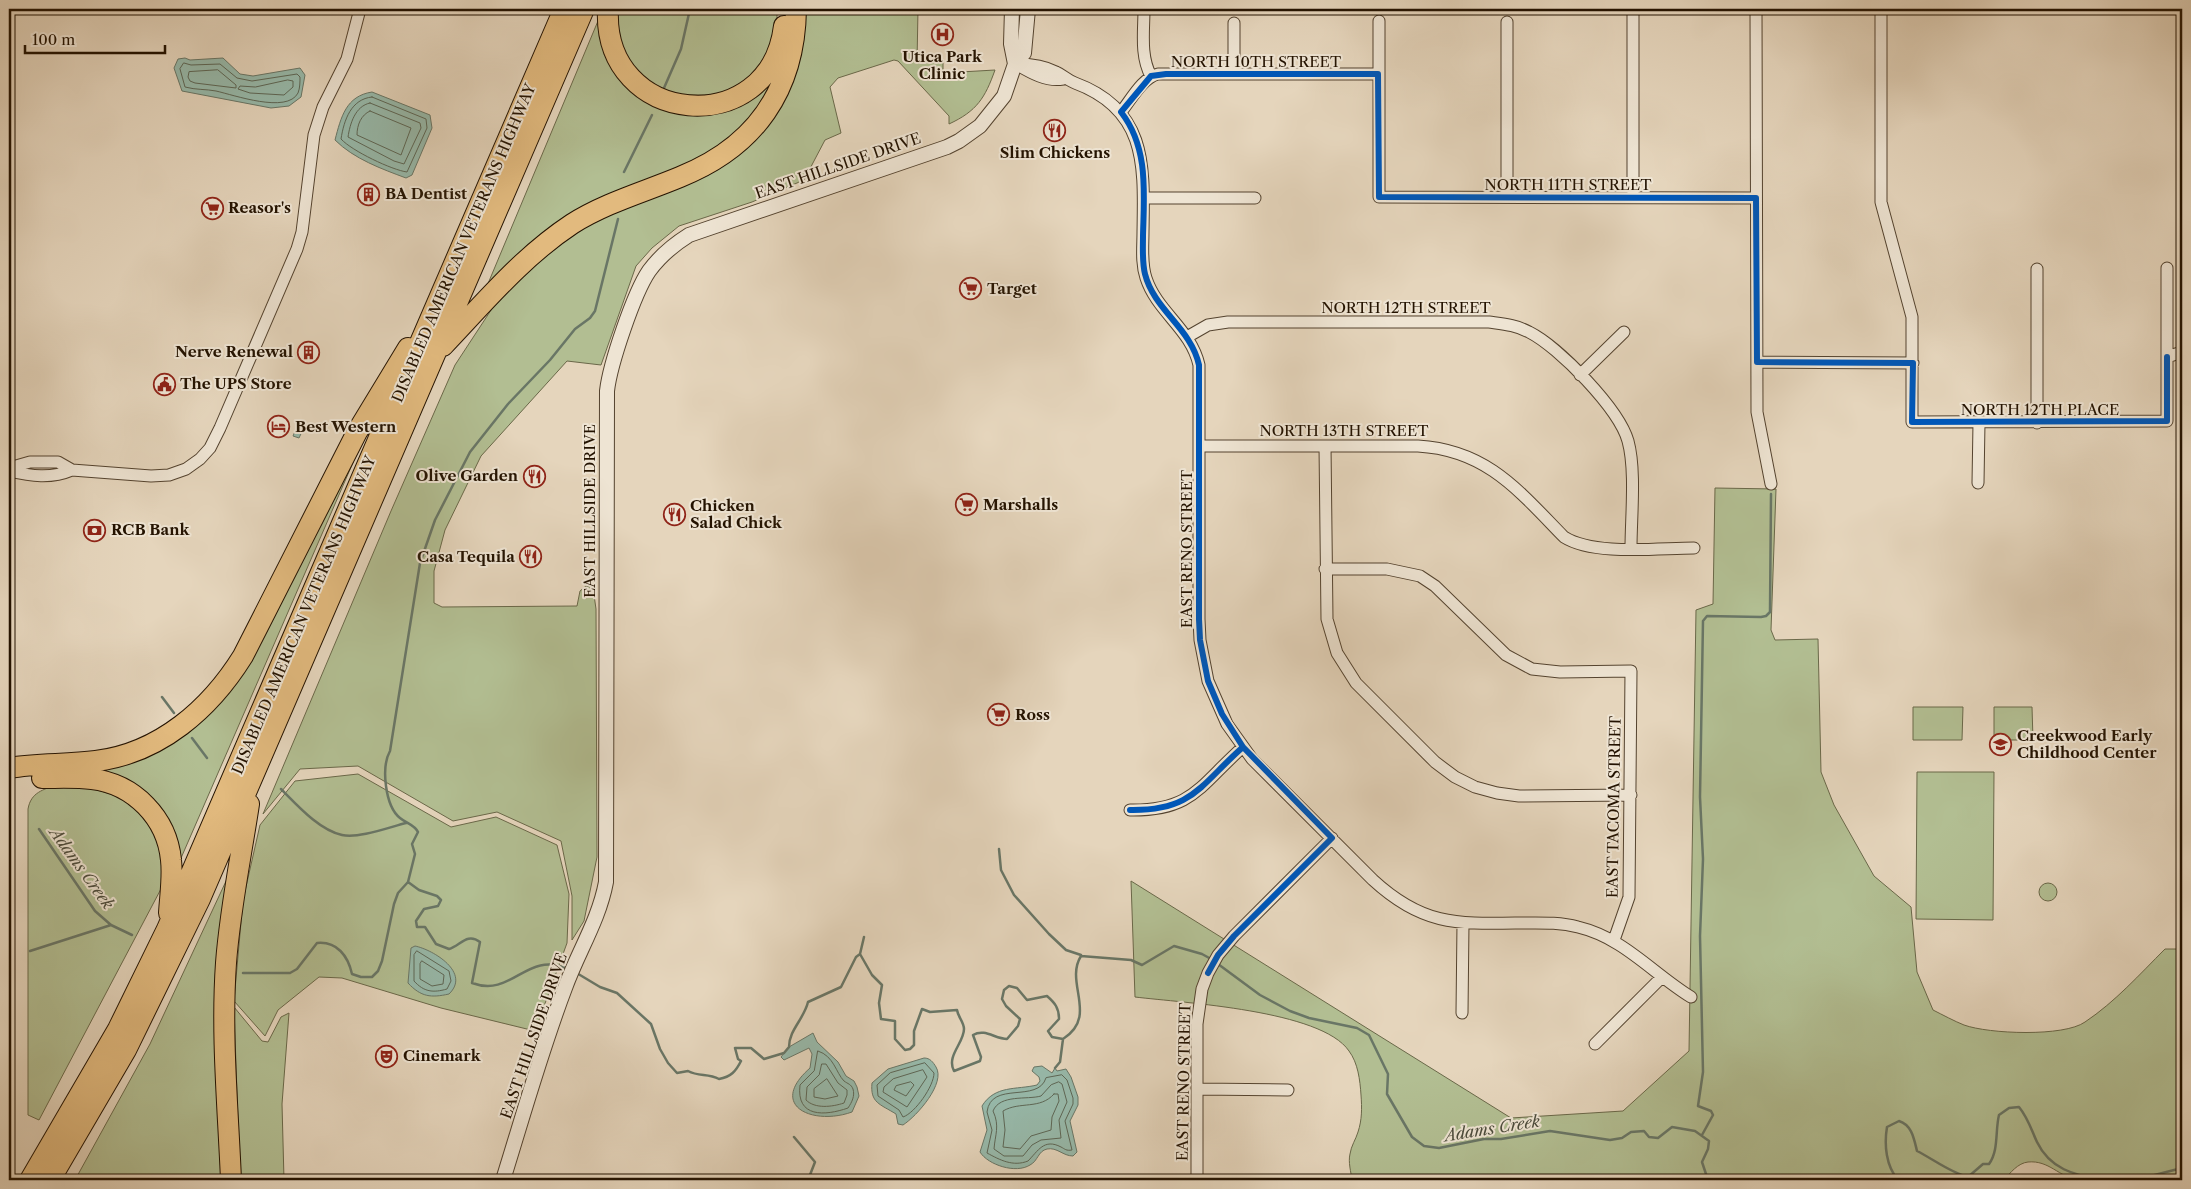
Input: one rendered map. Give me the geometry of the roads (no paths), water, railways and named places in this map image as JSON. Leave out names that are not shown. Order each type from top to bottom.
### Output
[{"type":"highway","name":"DISABLED AMERICAN VETERANS HIGHWAY","points":[[30,1180],[118,1029],[167,929],[564,9]]},
{"type":"highway","name":"DISABLED AMERICAN VETERANS HIGHWAY","points":[[50,1180],[126,1050],[200,899],[584,9]]},
{"type":"highway","points":[[608,9],[609,35],[612,48],[629,76],[643,89],[665,101],[698,107],[720,104],[735,98],[749,89],[765,74],[780,47],[785,9]]},
{"type":"highway","points":[[434,357],[505,280],[535,252],[572,224],[627,197],[700,169],[725,154],[750,133],[772,104],[785,76],[794,42],[796,9]]},
{"type":"highway","points":[[9,770],[26,765],[82,763],[117,757],[158,740],[185,724],[220,690],[232,675],[252,640],[357,432],[446,286]]},
{"type":"highway","points":[[9,770],[26,778],[81,778],[104,782],[131,793],[146,805],[162,829],[171,859],[167,929]]},
{"type":"highway","points":[[231,1180],[226,1040],[226,965],[228,933],[253,776]]},
{"type":"street","points":[[9,470],[30,462],[58,462],[72,470],[162,476],[186,469],[200,459],[214,441],[297,249],[302,232],[314,135],[323,107],[347,59],[360,9]]},
{"type":"street","name":"EAST HILLSIDE DRIVE","points":[[1012,9],[1011,44],[1015,64]]},
{"type":"street","name":"EAST HILLSIDE DRIVE","points":[[503,1180],[565,986],[601,906],[606,882],[607,391],[612,365],[642,285],[660,257],[689,235],[960,141],[989,118],[1004,96],[1015,64],[1024,53],[1028,9]]},
{"type":"street","points":[[1144,9],[1144,54],[1146,67],[1151,76]]},
{"type":"street","points":[[1633,9],[1633,197]]},
{"type":"street","points":[[1756,9],[1757,412],[1771,484]]},
{"type":"street","points":[[1757,362],[1912,364],[1912,317],[1881,202],[1881,9]]},
{"type":"street","points":[[1378,74],[1379,21]]},
{"type":"street","points":[[1507,22],[1507,197]]},
{"type":"street","points":[[1234,23],[1234,74]]},
{"type":"street","points":[[1015,64],[1034,64],[1058,72],[1064,79],[1098,94],[1121,112]]},
{"type":"street","name":"NORTH 10TH STREET","points":[[1121,112],[1151,76],[1378,74]]},
{"type":"street","name":"NORTH 11TH STREET","points":[[1378,74],[1379,197],[1756,198]]},
{"type":"street","name":"EAST RENO STREET","points":[[1121,112],[1129,122],[1139,147],[1144,176],[1145,276],[1160,307],[1187,337],[1196,353],[1198,364],[1200,640],[1204,661],[1216,700],[1227,724],[1242,746],[1332,838],[1218,955],[1208,973],[1199,1003],[1197,1180]]},
{"type":"street","points":[[1144,198],[1255,198]]},
{"type":"street","points":[[2167,268],[2167,357]]},
{"type":"street","points":[[2037,269],[2037,423]]},
{"type":"street","name":"NORTH 12TH STREET","points":[[1187,337],[1208,325],[1228,322],[1489,322],[1515,326],[1531,333],[1550,346],[1580,375]]},
{"type":"street","points":[[1624,332],[1580,375],[1617,416],[1628,442],[1631,468],[1631,548]]},
{"type":"street","points":[[2167,357],[2182,352]]},
{"type":"street","points":[[2167,357],[2182,361]]},
{"type":"street","name":"NORTH 12TH PLACE","points":[[1912,364],[1912,422],[2167,421],[2167,357]]},
{"type":"street","points":[[1978,483],[1979,423]]},
{"type":"street","name":"NORTH 13TH STREET","points":[[1199,446],[1418,446],[1460,453],[1493,469],[1507,480],[1564,537],[1573,543],[1597,548],[1694,548]]},
{"type":"street","points":[[1325,446],[1327,619],[1337,653],[1347,672],[1435,762],[1464,782],[1488,791],[1513,795],[1630,795]]},
{"type":"street","name":"EAST TACOMA STREET","points":[[1325,570],[1387,569],[1420,576],[1436,586],[1506,654],[1532,669],[1560,672],[1630,671],[1629,898],[1614,940]]},
{"type":"street","points":[[1130,810],[1154,810],[1182,802],[1200,788],[1242,746]]},
{"type":"street","points":[[1332,838],[1373,880],[1401,904],[1428,916],[1463,923],[1566,924],[1591,930],[1614,940],[1635,954],[1662,977],[1691,996]]},
{"type":"street","points":[[1462,1013],[1463,923]]},
{"type":"street","points":[[1595,1044],[1662,977]]},
{"type":"street","points":[[1197,1089],[1288,1090]]},
{"type":"water","points":[[185,58],[190,60],[223,58],[240,74],[253,76],[300,68],[305,75],[301,97],[289,106],[271,108],[182,91],[174,68],[178,59]]},
{"type":"water","points":[[372,92],[430,115],[432,128],[412,175],[406,178],[359,158],[335,140],[342,116],[350,103],[363,94]]},
{"type":"water","points":[[300,420],[306,423],[299,438],[293,436]]},
{"type":"water","points":[[415,946],[440,957],[453,971],[456,978],[455,986],[449,994],[432,996],[422,994],[408,983],[411,948]]},
{"type":"water","points":[[813,1033],[817,1042],[838,1062],[846,1076],[854,1081],[857,1087],[859,1096],[852,1112],[837,1116],[810,1114],[800,1110],[794,1102],[793,1093],[798,1081],[810,1068],[812,1054],[809,1048],[784,1060],[781,1057],[789,1047]]},
{"type":"water","points":[[924,1058],[931,1061],[936,1067],[938,1074],[934,1090],[909,1121],[903,1125],[898,1124],[896,1114],[874,1099],[872,1083],[888,1069]]},
{"type":"water","points":[[1042,1066],[1052,1073],[1055,1068],[1057,1071],[1066,1069],[1071,1077],[1078,1097],[1078,1105],[1070,1121],[1077,1152],[1073,1156],[1054,1149],[1047,1149],[1033,1163],[1024,1168],[1017,1169],[1003,1167],[989,1161],[980,1152],[987,1130],[982,1106],[987,1099],[1000,1091],[1037,1085],[1040,1081],[1039,1077],[1032,1071],[1034,1067]]},
{"type":"waterway","points":[[664,88],[681,49],[690,9]]},
{"type":"waterway","points":[[624,172],[652,115]]},
{"type":"waterway","points":[[408,882],[415,854],[412,844],[418,832],[395,812],[388,796],[385,776],[420,563],[435,520],[470,452],[508,404],[550,360],[575,329],[590,318],[595,311],[618,219]]},
{"type":"waterway","points":[[1702,1135],[1713,1115],[1711,1111],[1698,1106],[1703,1072],[1700,936],[1703,859],[1700,797],[1703,621],[1707,616],[1761,617],[1766,616],[1770,612],[1771,494]]},
{"type":"waterway","points":[[162,697],[174,713]]},
{"type":"waterway","points":[[192,738],[207,758]]},
{"type":"waterway","points":[[281,789],[317,822],[325,828],[342,835],[365,834],[406,823]]},
{"type":"waterway","name":"Adams Creek","points":[[39,829],[95,911],[111,925],[132,935]]},
{"type":"waterway","points":[[999,849],[1001,870],[1014,895],[1066,950],[1081,955]]},
{"type":"waterway","name":"Adams Creek","points":[[243,973],[290,973],[297,969],[317,943],[324,943],[330,944],[340,951],[348,961],[352,974],[361,977],[372,977],[378,971],[382,961],[398,893],[408,882],[419,890],[437,896],[441,900],[438,906],[424,909],[416,921],[417,927],[425,927],[436,944],[449,949],[471,938],[480,942],[472,983],[486,986],[498,984],[541,965],[553,965],[568,969]]},
{"type":"waterway","points":[[30,951],[111,925]]},
{"type":"waterway","points":[[860,954],[864,937]]},
{"type":"waterway","name":"Adams Creek","points":[[575,972],[600,987],[617,993],[651,1024],[660,1049],[668,1063],[677,1073],[688,1071],[719,1079],[733,1073],[741,1061],[738,1059],[735,1048],[751,1048],[764,1059],[784,1053],[789,1047],[791,1035],[808,1002],[841,987],[856,957],[860,954],[872,975],[882,985],[879,1003],[881,1019],[895,1021],[895,1039],[905,1050],[910,1049],[914,1045],[914,1031],[922,1009],[930,1012],[957,1010],[964,1029],[952,1060],[954,1071],[980,1061],[981,1057],[973,1035],[986,1033],[1007,1039],[1018,1026],[1020,1019],[1006,1006],[1002,999],[1004,990],[1009,986],[1017,988],[1027,1000],[1047,996],[1054,1003],[1059,1015],[1059,1019],[1048,1031],[1052,1037],[1063,1039],[1073,1030],[1079,1020],[1080,1010],[1076,977],[1077,966],[1081,956],[1131,960],[1142,965],[1174,946],[1202,954],[1211,959]]},
{"type":"waterway","name":"Adams Creek","points":[[1218,964],[1260,995],[1290,1011],[1309,1018],[1357,1028],[1369,1035],[1388,1074],[1387,1094],[1412,1137],[1424,1146],[1439,1148],[1484,1139],[1501,1139],[1550,1131],[1610,1140],[1622,1138],[1631,1132],[1644,1131],[1649,1137],[1658,1138],[1672,1127],[1695,1131],[1709,1141],[1708,1149],[1702,1162],[1708,1180]]},
{"type":"waterway","points":[[1055,1068],[1060,1062],[1063,1039]]},
{"type":"waterway","name":"Adams Creek","points":[[1898,1180],[1888,1162],[1887,1127],[1899,1121],[1903,1123],[1910,1129],[1917,1151],[1949,1169],[1968,1177],[1983,1164],[1989,1164],[1992,1159],[1996,1147],[1999,1115],[2009,1108],[2019,1107],[2027,1119],[2042,1151],[2049,1159],[2056,1165],[2073,1173],[2102,1180]]},
{"type":"waterway","points":[[794,1137],[815,1162],[808,1180]]},
{"type":"waterway","name":"Adams Creek","points":[[2135,1180],[2182,1168]]},
{"type":"waterway","name":"Adams Creek","points":[[1715,1180],[1742,1176],[1758,1180]]},
{"type":"waterway","name":"Adams Creek","points":[[1787,1180],[1801,1180]]},
{"type":"place","name":"Utica Park Clinic","points":[[942,34]]},
{"type":"place","name":"Slim Chickens","points":[[1055,130]]},
{"type":"place","name":"BA Dentist","points":[[369,194]]},
{"type":"place","name":"Reasor's","points":[[212,208]]},
{"type":"place","name":"Target","points":[[971,289]]},
{"type":"place","name":"Nerve Renewal","points":[[309,352]]},
{"type":"place","name":"The UPS Store","points":[[164,384]]},
{"type":"place","name":"Best Western","points":[[279,427]]},
{"type":"place","name":"Olive Garden","points":[[534,476]]},
{"type":"place","name":"Marshalls","points":[[967,505]]},
{"type":"place","name":"Chicken Salad Chick","points":[[674,515]]},
{"type":"place","name":"RCB Bank","points":[[95,530]]},
{"type":"place","name":"Casa Tequila","points":[[531,557]]},
{"type":"place","name":"Ross","points":[[999,715]]},
{"type":"place","name":"Creekwood Early Childhood Center","points":[[2001,745]]},
{"type":"place","name":"Cinemark","points":[[387,1056]]}]
